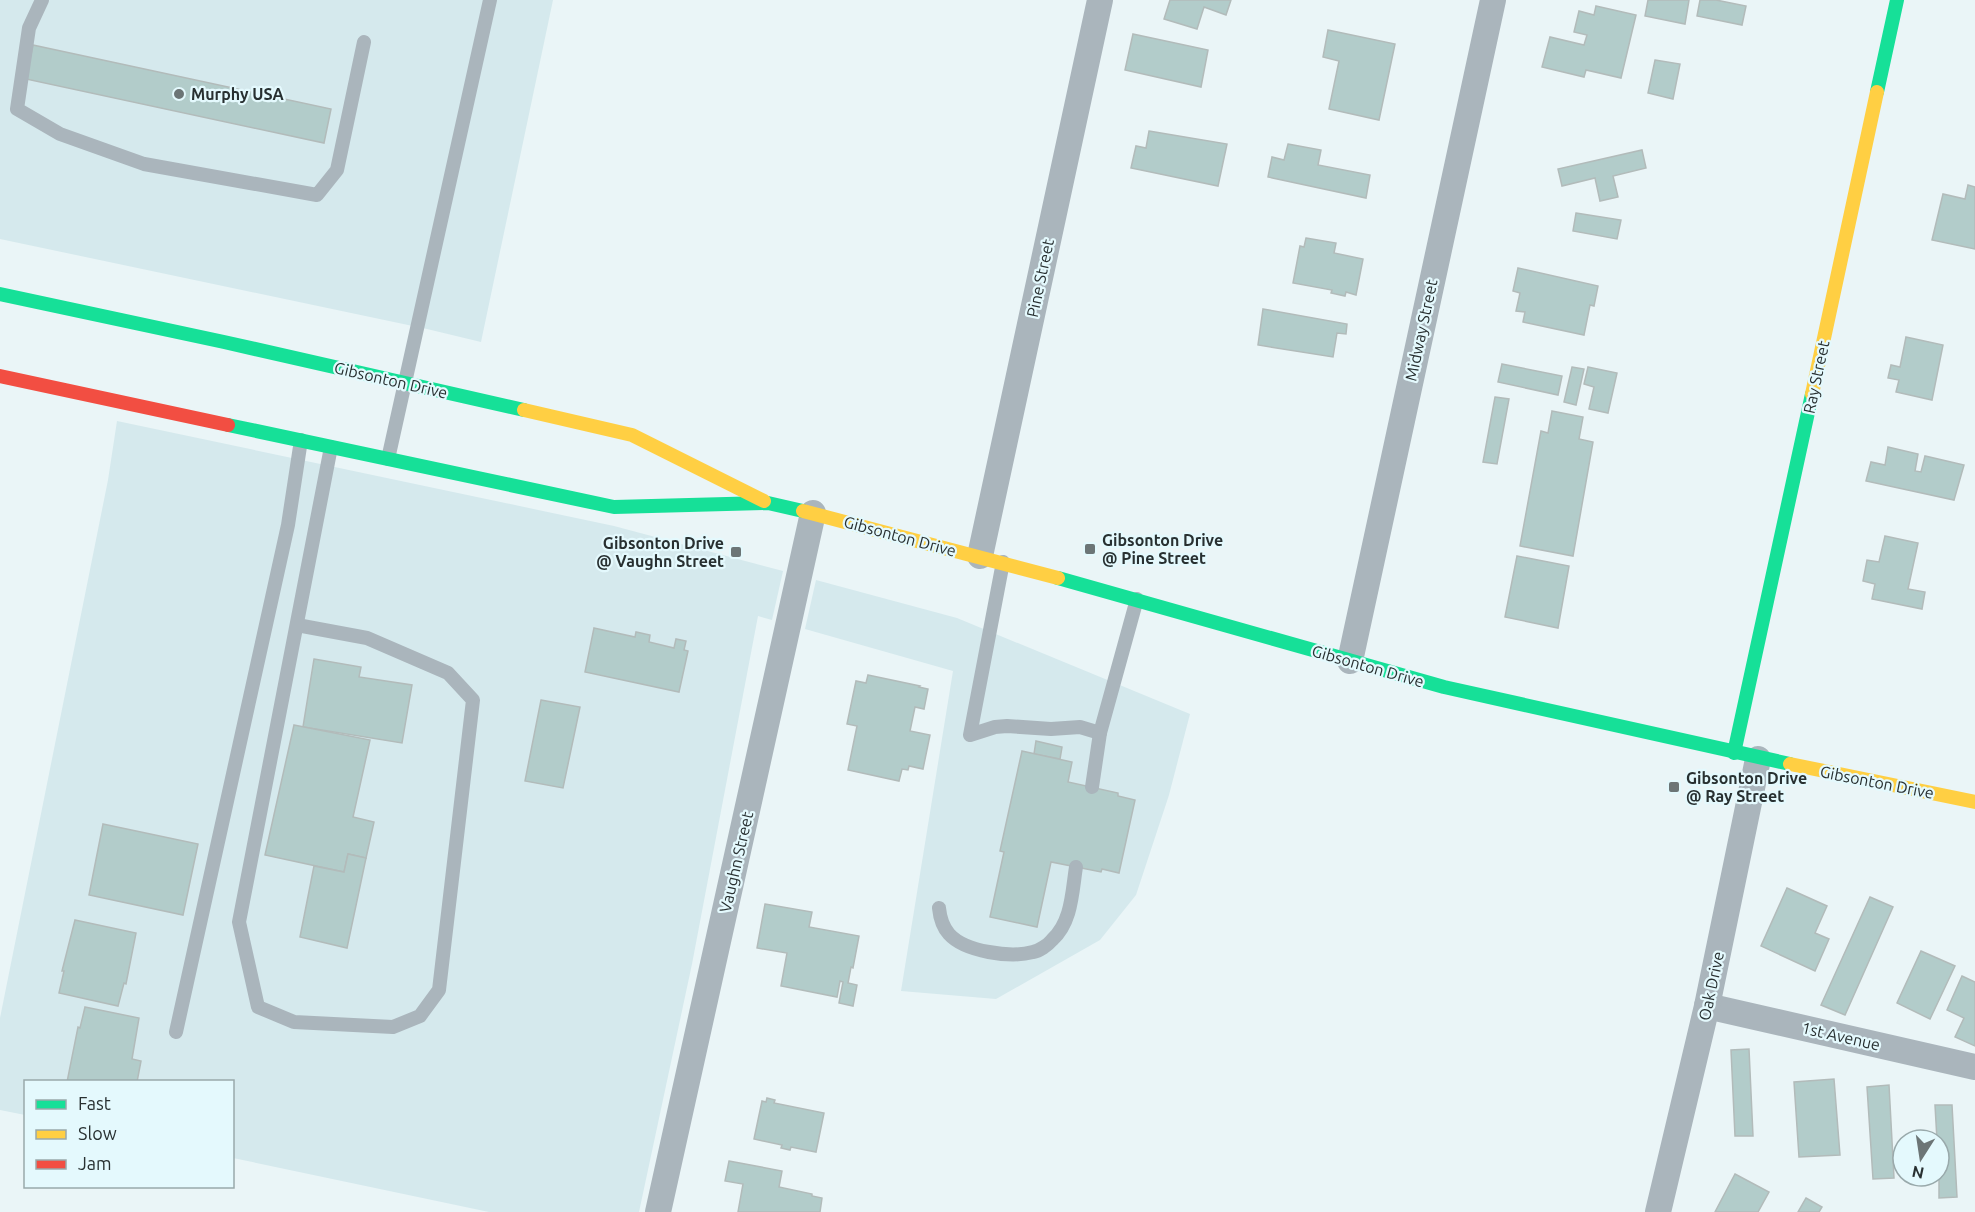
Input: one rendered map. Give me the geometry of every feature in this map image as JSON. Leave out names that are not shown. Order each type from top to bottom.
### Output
[{"type":"main road","name":"Ray Street","points":[[1746,756],[1897,0]]},
{"type":"main road","name":"Gibsonton Drive","points":[[0,294],[632,435],[768,503]]},
{"type":"main road","name":"Gibsonton Drive","points":[[0,376],[614,507],[768,503],[992,559],[1350,661],[1509,703],[1746,756],[1975,802]]},
{"type":"street","name":"Pine Street","points":[[992,559],[1100,0]]},
{"type":"street","name":"Midway Street","points":[[1350,661],[1493,0]]},
{"type":"street","name":"Vaughn Street","points":[[658,1212],[813,513]]},
{"type":"street","name":"Oak Drive","points":[[1658,1212],[1707,1006],[1746,756]]},
{"type":"street","name":"1st Avenue","points":[[1707,1006],[1975,1067]]},
{"type":"lane","points":[[42,0],[29,28],[17,108],[60,134],[144,164],[317,195],[337,170],[364,42]]},
{"type":"lane","points":[[388,459],[490,0]]},
{"type":"lane","points":[[176,1032],[288,525],[301,440]]},
{"type":"lane","points":[[297,625],[367,639],[387,647],[448,673],[473,699],[439,990],[420,1016],[393,1027],[294,1022],[258,1007],[239,922],[297,625],[332,447]]},
{"type":"lane","points":[[992,559],[970,735],[995,727],[1007,726],[1051,729],[1080,727],[1101,733]]},
{"type":"lane","points":[[1092,787],[1101,733],[1137,599]]},
{"type":"lane","points":[[939,908],[941,921],[950,935],[968,946],[989,952],[1016,955],[1035,952],[1052,940],[1067,921],[1076,867]]},
{"type":"shaded area","points":[[0,0],[553,0],[481,342],[0,239]]},
{"type":"shaded area","points":[[117,421],[614,526],[783,571],[772,620],[758,616],[692,964],[639,1212],[489,1212],[234,1158],[234,1080],[24,1080],[24,1115],[0,1110],[0,1018],[108,480]]},
{"type":"shaded area","points":[[816,580],[957,618],[1190,714],[1169,795],[1136,895],[1100,940],[996,999],[901,991],[953,671],[805,629]]},
{"type":"building","points":[[1170,0],[1231,0],[1226,15],[1204,7],[1197,29],[1164,19]]},
{"type":"building","points":[[1648,0],[1689,0],[1685,24],[1645,16]]},
{"type":"building","points":[[1700,0],[1716,0],[1746,6],[1742,25],[1697,16]]},
{"type":"building","points":[[1596,6],[1636,15],[1621,78],[1586,70],[1584,77],[1542,67],[1550,37],[1584,45],[1587,35],[1574,32],[1579,11],[1594,15]]},
{"type":"building","points":[[1328,30],[1395,44],[1379,120],[1329,109],[1339,61],[1323,57]]},
{"type":"building","points":[[1133,34],[1208,50],[1201,87],[1125,70]]},
{"type":"building","name":"Murphy USA","points":[[33,45],[331,109],[324,143],[26,79]]},
{"type":"building","points":[[1655,60],[1680,64],[1673,99],[1648,93]]},
{"type":"building","points":[[1149,131],[1227,144],[1218,186],[1131,168],[1136,146],[1146,148]]},
{"type":"building","points":[[1288,144],[1321,150],[1318,165],[1370,175],[1366,198],[1268,177],[1272,157],[1284,160]]},
{"type":"building","points":[[1642,150],[1646,168],[1613,176],[1618,197],[1600,201],[1595,178],[1562,186],[1558,169]]},
{"type":"building","points":[[1968,185],[1975,187],[1975,249],[1932,240],[1943,194],[1965,199]]},
{"type":"building","points":[[1576,213],[1621,220],[1617,239],[1573,231]]},
{"type":"building","points":[[1306,238],[1336,243],[1334,253],[1363,259],[1356,295],[1346,292],[1345,296],[1331,293],[1332,290],[1293,283],[1300,246],[1304,247]]},
{"type":"building","points":[[1518,268],[1598,286],[1594,306],[1590,305],[1584,335],[1523,322],[1525,312],[1516,311],[1520,293],[1513,291]]},
{"type":"building","points":[[1263,309],[1347,324],[1346,334],[1337,333],[1333,357],[1258,345]]},
{"type":"building","points":[[1906,337],[1943,345],[1932,400],[1896,392],[1899,380],[1888,378],[1891,365],[1900,367]]},
{"type":"building","points":[[1502,364],[1562,376],[1558,395],[1498,382]]},
{"type":"building","points":[[1572,367],[1584,369],[1576,405],[1564,402]]},
{"type":"building","points":[[1588,367],[1617,373],[1608,413],[1589,409],[1594,387],[1584,384]]},
{"type":"building","points":[[1495,397],[1509,399],[1497,464],[1483,462]]},
{"type":"building","points":[[1552,411],[1583,417],[1579,439],[1593,442],[1573,556],[1520,546],[1541,431],[1548,433]]},
{"type":"building","points":[[1888,447],[1918,454],[1915,471],[1921,472],[1925,456],[1964,465],[1954,500],[1866,481],[1871,462],[1885,465]]},
{"type":"building","points":[[1885,536],[1918,543],[1908,589],[1925,592],[1922,609],[1872,599],[1875,584],[1863,581],[1867,560],[1879,562]]},
{"type":"building","points":[[1517,556],[1569,566],[1558,628],[1505,617]]},
{"type":"building","points":[[594,628],[635,637],[636,632],[650,635],[649,642],[674,648],[676,639],[686,641],[684,650],[688,651],[679,692],[585,672]]},
{"type":"building","points":[[314,659],[361,667],[359,677],[412,685],[402,743],[303,727]]},
{"type":"building","points":[[868,675],[928,689],[924,709],[915,707],[910,731],[930,735],[923,769],[909,766],[908,770],[902,769],[899,781],[848,770],[857,726],[847,724],[856,681],[866,683]]},
{"type":"building","points":[[541,700],[580,707],[563,788],[525,781]]},
{"type":"building","points":[[294,725],[370,740],[353,817],[374,822],[366,858],[348,854],[344,872],[265,855]]},
{"type":"building","points":[[1036,741],[1062,747],[1060,759],[1034,754]]},
{"type":"building","points":[[1022,751],[1072,762],[1068,782],[1118,793],[1118,796],[1135,800],[1119,873],[1102,869],[1101,872],[1051,862],[1037,927],[990,917],[1004,852],[1000,851]]},
{"type":"building","points":[[103,824],[198,844],[183,915],[89,895]]},
{"type":"building","points":[[348,854],[366,858],[347,948],[300,937],[314,866],[344,872]]},
{"type":"building","points":[[1787,888],[1827,906],[1815,933],[1829,939],[1815,971],[1761,946]]},
{"type":"building","points":[[1870,897],[1893,907],[1845,1015],[1821,1005]]},
{"type":"building","points":[[765,904],[812,912],[809,927],[859,936],[848,983],[857,985],[853,1006],[839,1003],[843,982],[840,981],[837,997],[781,986],[787,953],[757,948]]},
{"type":"building","points":[[75,920],[136,933],[126,984],[124,983],[118,1006],[59,993]]},
{"type":"building","points":[[1921,951],[1955,966],[1930,1019],[1897,1003]]},
{"type":"building","points":[[1962,976],[1975,982],[1975,1046],[1955,1037],[1964,1018],[1947,1010]]},
{"type":"building","points":[[85,1007],[139,1018],[132,1059],[141,1061],[137,1080],[67,1080],[78,1027],[80,1028]]},
{"type":"building","points":[[1749,1049],[1753,1136],[1735,1136],[1731,1050]]},
{"type":"building","points":[[1834,1079],[1840,1155],[1799,1157],[1794,1082]]},
{"type":"building","points":[[1889,1085],[1891,1178],[1873,1179],[1867,1087]]},
{"type":"building","points":[[767,1098],[775,1100],[774,1103],[824,1113],[816,1152],[791,1147],[790,1150],[781,1148],[782,1145],[754,1139],[762,1101],[766,1102]]},
{"type":"building","points":[[1935,1105],[1952,1105],[1957,1197],[1939,1198],[1939,1188],[1951,1188],[1951,1128],[1936,1128]]},
{"type":"building","points":[[729,1161],[782,1171],[779,1187],[822,1198],[820,1212],[738,1212],[743,1184],[725,1181]]},
{"type":"building","points":[[1735,1174],[1769,1192],[1758,1212],[1715,1212]]},
{"type":"building","points":[[1806,1198],[1822,1207],[1819,1212],[1798,1212]]},
{"type":"traffic: fast","points":[[1877,92],[1897,0]]},
{"type":"traffic: fast","points":[[0,294],[524,410]]},
{"type":"traffic: fast","points":[[1734,753],[1812,394]]},
{"type":"traffic: fast","points":[[228,425],[614,507],[768,503],[803,511]]},
{"type":"traffic: fast","points":[[1058,578],[1444,687],[1790,764]]},
{"type":"traffic: slow","points":[[1812,394],[1877,92]]},
{"type":"traffic: slow","points":[[524,410],[632,435],[764,501]]},
{"type":"traffic: slow","points":[[803,511],[1058,578]]},
{"type":"traffic: slow","points":[[1790,764],[1975,802]]},
{"type":"traffic: jam","points":[[0,376],[228,425]]},
{"type":"place","name":"Murphy USA","points":[[179,94]]},
{"type":"place","name":"Gibsonton Drive @ Pine Street","points":[[1090,549]]},
{"type":"place","name":"Gibsonton Drive @ Vaughn Street","points":[[736,552]]},
{"type":"place","name":"Gibsonton Drive @ Ray Street","points":[[1674,787]]}]
